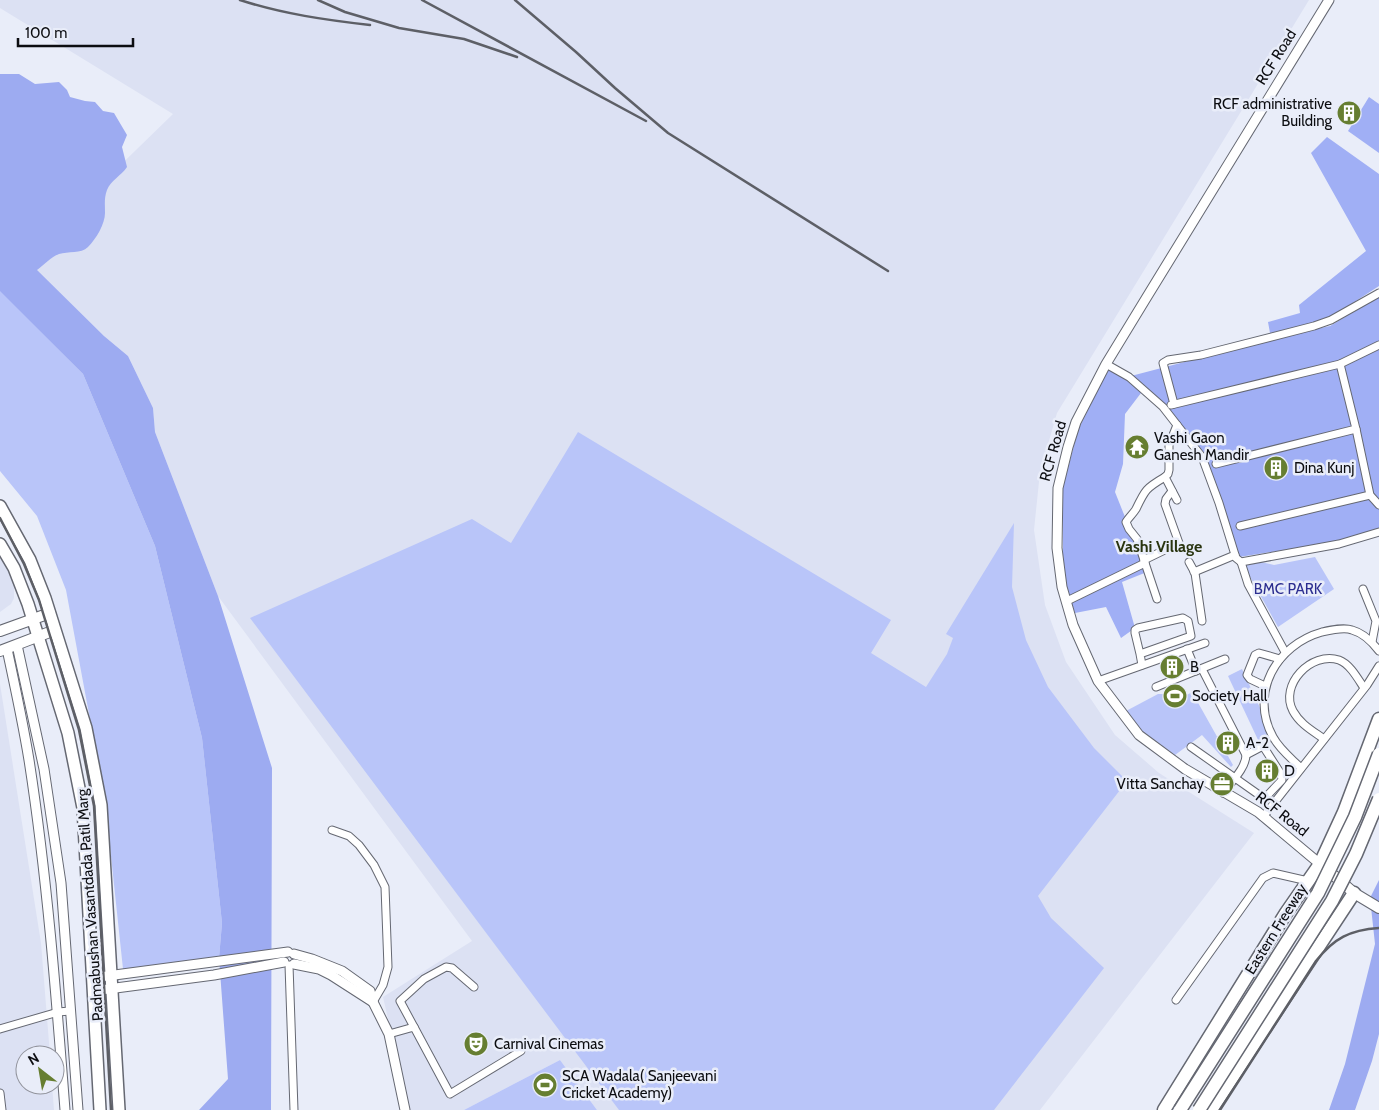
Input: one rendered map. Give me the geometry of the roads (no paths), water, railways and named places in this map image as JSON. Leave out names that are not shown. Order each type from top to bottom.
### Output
[{"type":"highway","points":[[1164,1110],[1286,913],[1320,864],[1344,812],[1379,719]]},
{"type":"highway","name":"Eastern Freeway","points":[[1180,1110],[1318,893],[1352,824],[1379,754]]},
{"type":"highway","points":[[1199,1110],[1332,901],[1356,854],[1379,800]]},
{"type":"highway","points":[[1211,1110],[1360,896]]},
{"type":"main road","name":"Padmabushan Vasantdada Patil Marg","points":[[0,506],[30,560],[50,613],[86,728],[101,805],[118,1110]]},
{"type":"main road","name":"Padmabushan Vasantdada Patil Marg","points":[[0,544],[14,568],[33,620],[68,733],[83,808],[100,1110]]},
{"type":"main road","points":[[0,631],[50,613]]},
{"type":"main road","points":[[3,650],[55,630]]},
{"type":"main road","points":[[1320,864],[1360,896],[1379,908]]},
{"type":"street","name":"RCF Road","points":[[1320,864],[1257,811],[1223,793],[1142,739],[1098,682],[1066,601],[1062,587],[1057,548],[1058,488],[1076,422],[1106,364],[1329,0]]},
{"type":"street","points":[[1174,404],[1164,364],[1168,360],[1201,355],[1314,326],[1332,320],[1379,293]]},
{"type":"street","points":[[1163,407],[1340,364],[1379,345]]},
{"type":"street","points":[[1106,364],[1129,377],[1163,407],[1202,457],[1235,555],[1241,562],[1248,584],[1285,652]]},
{"type":"street","points":[[1340,364],[1370,495],[1379,505]]},
{"type":"street","points":[[1157,599],[1137,539],[1126,522],[1148,487],[1168,474],[1168,445],[1177,425]]},
{"type":"street","points":[[1216,464],[1356,429]]},
{"type":"street","points":[[1164,477],[1177,500]]},
{"type":"street","points":[[1066,601],[1179,543],[1164,504],[1172,491]]},
{"type":"street","points":[[1240,526],[1370,495]]},
{"type":"street","points":[[1241,562],[1339,544],[1379,532]]},
{"type":"street","points":[[1194,572],[1235,555]]},
{"type":"street","points":[[1189,562],[1194,572],[1202,621]]},
{"type":"street","points":[[1363,588],[1376,621],[1372,642]]},
{"type":"street","points":[[1140,654],[1191,636],[1188,621],[1183,618],[1138,628],[1135,633],[1142,665]]},
{"type":"street","points":[[1301,768],[1279,748],[1272,736],[1264,710],[1265,686],[1280,659],[1285,652],[1312,635],[1332,630],[1352,629],[1372,642],[1379,651]]},
{"type":"street","points":[[1098,682],[1204,643]]},
{"type":"street","points":[[17,645],[41,756],[62,883],[78,1110]]},
{"type":"street","points":[[1187,649],[1246,755],[1244,764],[1223,793]]},
{"type":"street","points":[[3,650],[29,759],[45,884],[58,1012],[65,1110]]},
{"type":"street","points":[[1265,686],[1248,677],[1256,655],[1259,653],[1280,659]]},
{"type":"street","points":[[1156,688],[1226,659]]},
{"type":"street","points":[[1324,739],[1300,722],[1292,710],[1289,698],[1291,686],[1296,677],[1311,664],[1339,660],[1347,665],[1364,688]]},
{"type":"street","points":[[1263,817],[1364,688],[1379,666]]},
{"type":"street","points":[[1191,747],[1234,779],[1262,797],[1267,796],[1282,780],[1282,777],[1263,746],[1246,755]]},
{"type":"street","points":[[29,759],[41,756]]},
{"type":"street","points":[[332,830],[349,836],[359,845],[374,865],[385,887],[388,967],[383,985],[374,1002]]},
{"type":"street","points":[[1176,1000],[1263,878],[1273,873],[1308,881]]},
{"type":"street","points":[[45,884],[62,883]]},
{"type":"street","points":[[92,978],[275,953],[291,953],[342,971],[370,991],[389,1034],[405,1110]]},
{"type":"street","points":[[291,953],[284,956],[289,964],[294,1110]]},
{"type":"street","points":[[93,991],[214,975],[274,964],[289,964],[319,970],[331,975],[374,1002]]},
{"type":"street","points":[[474,987],[452,968],[446,967],[424,979],[400,1001],[450,1094],[521,1051]]},
{"type":"street","points":[[0,1029],[58,1012],[70,1011]]},
{"type":"street","points":[[389,1034],[414,1027]]},
{"type":"street","points":[[0,1093],[2,1110]]},
{"type":"railway","points":[[240,0],[305,16],[370,25]]},
{"type":"railway","points":[[318,0],[345,12],[399,28],[464,39],[517,57]]},
{"type":"railway","points":[[422,0],[646,121]]},
{"type":"railway","points":[[515,0],[668,133],[888,271]]},
{"type":"railway","points":[[0,518],[24,564],[39,600],[79,730],[94,806],[111,1110]]},
{"type":"railway","points":[[1220,1110],[1316,961],[1329,946],[1351,933],[1379,928]]},
{"type":"place","name":"RCF administrative Building","points":[[1349,113]]},
{"type":"place","name":"Vashi Gaon Ganesh Mandir","points":[[1137,447]]},
{"type":"place","name":"Dina Kunj","points":[[1276,468]]},
{"type":"place","name":"B","points":[[1172,667]]},
{"type":"place","name":"Society Hall","points":[[1175,696]]},
{"type":"place","name":"A-2","points":[[1228,743]]},
{"type":"place","name":"D","points":[[1267,771]]},
{"type":"place","name":"Vitta Sanchay","points":[[1222,784]]},
{"type":"place","name":"Carnival Cinemas","points":[[476,1044]]},
{"type":"place","name":"SCA Wadala( Sanjeevani Cricket Academy)","points":[[545,1085]]},
{"type":"district","name":"Vashi Village","points":[[1159,546]]},
{"type":"park label","name":"BMC PARK","points":[[1288,589]]}]
